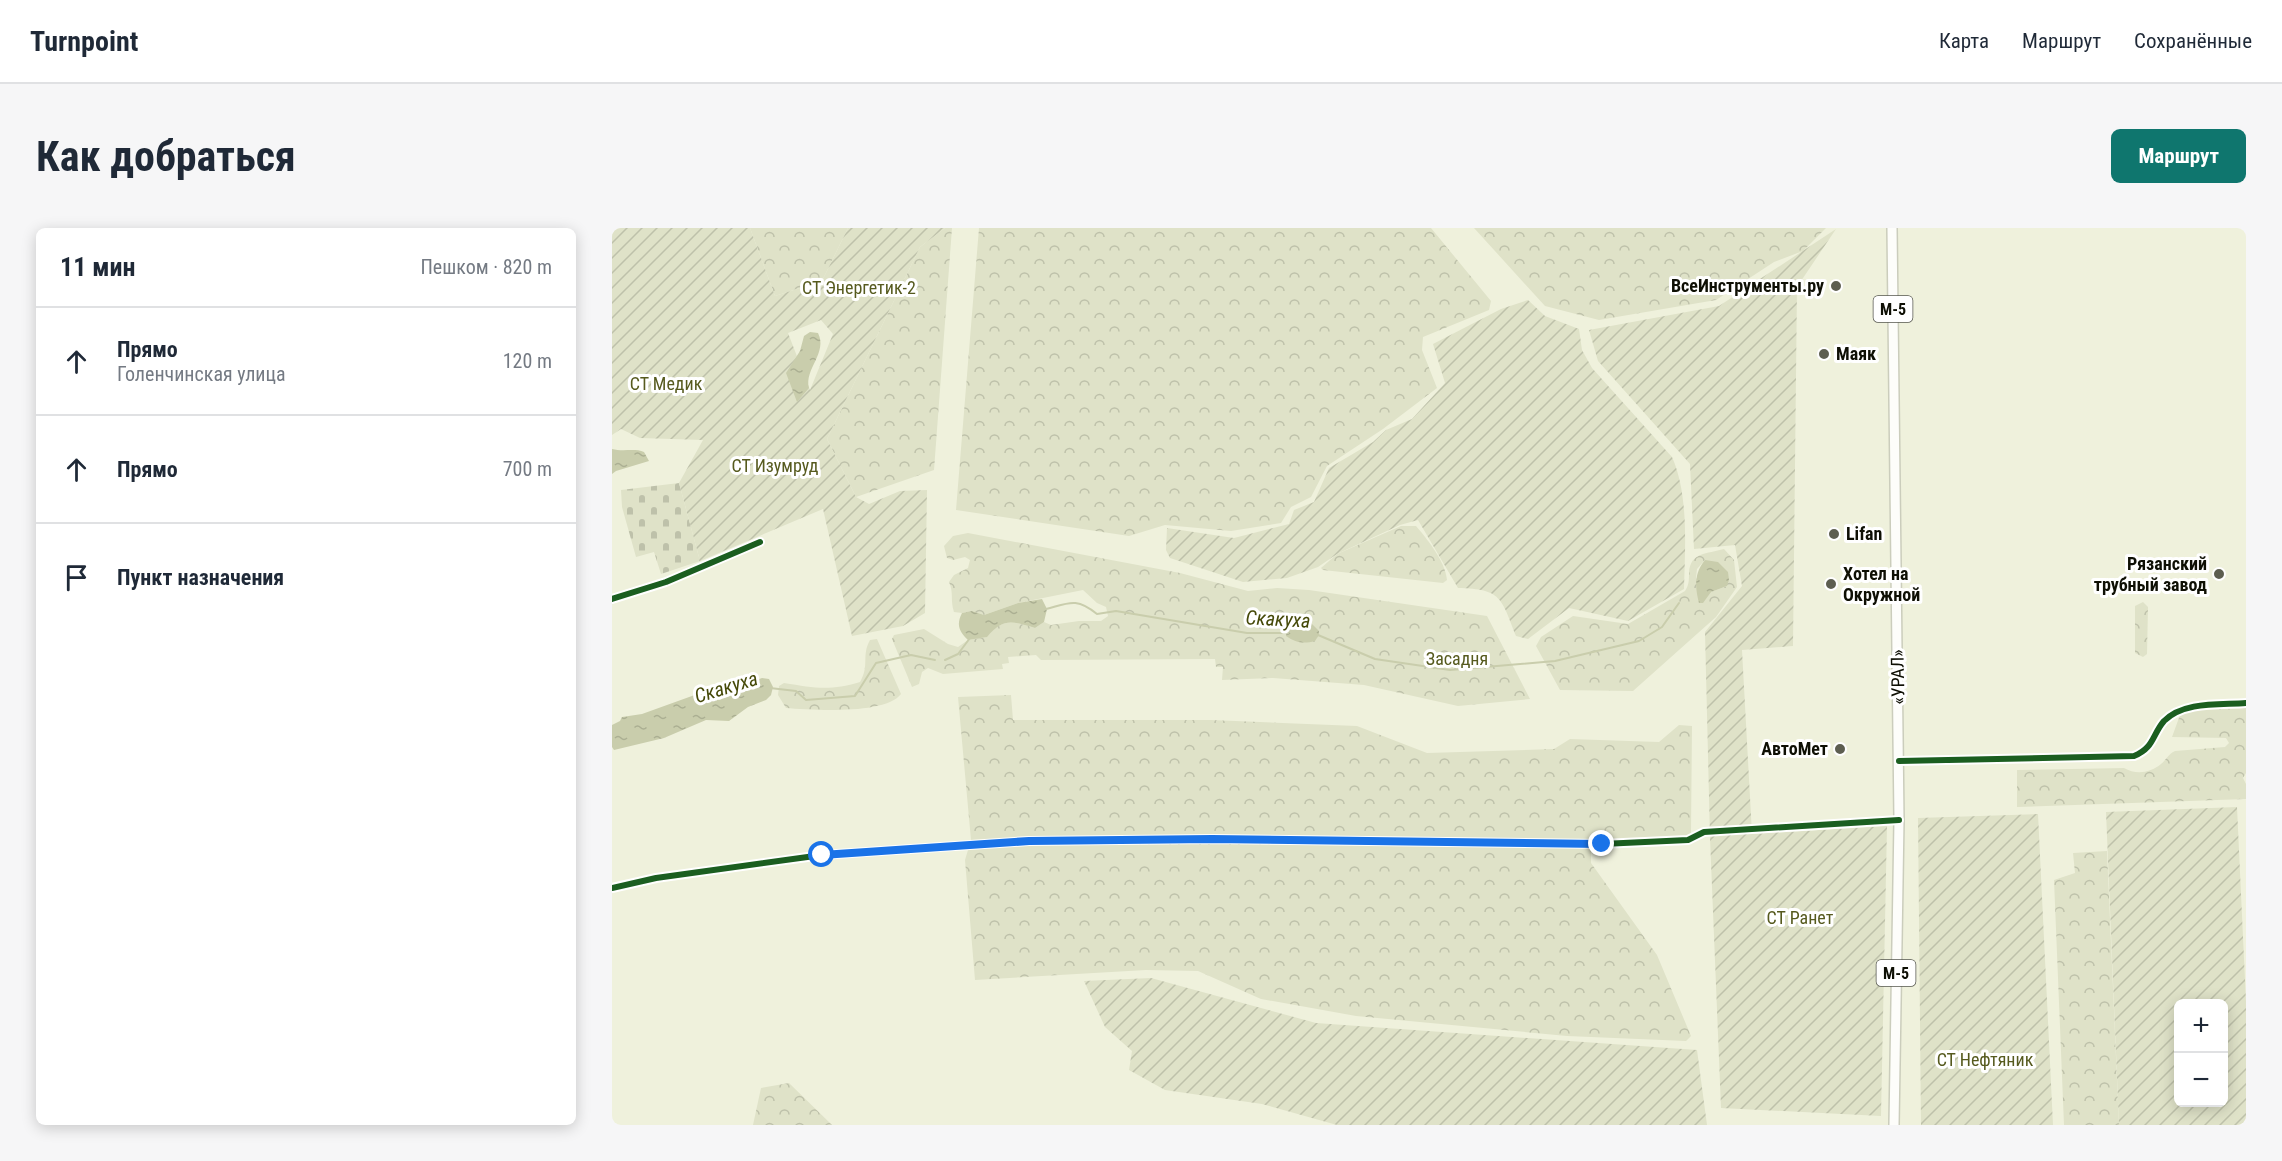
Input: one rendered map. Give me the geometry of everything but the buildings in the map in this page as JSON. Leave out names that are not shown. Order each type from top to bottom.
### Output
[{"type":"highway","name":"«УРАЛ»","points":[[1892,228],[1899,760],[1894,1125]]},
{"type":"street","points":[[612,599],[666,582],[760,542]]},
{"type":"street","points":[[1899,760],[2134,756],[2144,752],[2163,722],[2175,713],[2191,707],[2246,704]]},
{"type":"street","points":[[612,888],[656,878],[822,855],[1029,841],[1200,839],[1602,844],[1688,840],[1704,832],[1899,820]]},
{"type":"green space","points":[[612,228],[750,228],[775,296],[822,281],[848,228],[945,228],[920,247],[827,439],[856,497],[869,504],[900,491],[927,490],[925,613],[903,626],[852,636],[823,509],[700,561],[679,483],[703,440],[640,438],[621,429],[612,435]],"holes":[[[821,320],[833,334],[810,390],[788,333]]]},
{"type":"green space","points":[[750,228],[848,228],[822,281],[775,296]]},
{"type":"green space","points":[[945,228],[952,228],[934,470],[856,497],[827,439],[920,247]]},
{"type":"green space","points":[[979,228],[1431,228],[1491,301],[1489,310],[1423,337],[1422,350],[1437,388],[1383,429],[1327,466],[1311,497],[1291,507],[1281,523],[1231,531],[1165,525],[1129,536],[956,510]]},
{"type":"green space","points":[[1474,228],[1826,228],[1803,251],[1774,262],[1716,300],[1599,320],[1545,306]]},
{"type":"green space","name":"СТ Ранет","points":[[1836,229],[1797,287],[1793,646],[1742,650],[1752,834],[1887,826],[1881,1116],[1721,1108],[1710,838],[1705,632],[1742,586],[1735,545],[1694,549],[1690,464],[1598,361],[1589,330],[1719,306]]},
{"type":"green space","points":[[1528,300],[1545,316],[1579,329],[1582,350],[1592,368],[1672,457],[1684,505],[1684,589],[1628,621],[1569,608],[1528,639],[1516,636],[1503,604],[1498,598],[1484,591],[1458,588],[1418,520],[1400,525],[1337,554],[1318,567],[1287,578],[1243,582],[1170,558],[1166,550],[1167,528],[1234,538],[1289,524],[1294,510],[1314,502],[1329,468],[1373,442],[1386,430],[1412,419],[1445,383],[1433,344],[1501,309]]},
{"type":"green space","points":[[679,483],[700,561],[661,574],[654,552],[636,557],[622,507],[621,490]]},
{"type":"green space","points":[[1401,526],[1416,526],[1431,544],[1446,573],[1447,580],[1443,583],[1321,568],[1337,554]]},
{"type":"green space","name":"Засадня","points":[[968,533],[1180,573],[1248,591],[1277,588],[1309,590],[1487,616],[1530,699],[1458,706],[1364,685],[1273,678],[1222,680],[1223,667],[1216,667],[1215,659],[1041,660],[1036,655],[1008,657],[1009,663],[1002,664],[1003,669],[943,674],[928,668],[922,672],[919,684],[912,687],[892,639],[894,635],[924,629],[948,644],[958,647],[968,640],[986,637],[1003,624],[1014,623],[1035,628],[1044,622],[1051,625],[1101,621],[1108,616],[1106,607],[1097,603],[1083,590],[1018,603],[984,615],[972,611],[954,612],[949,582],[954,575],[968,568],[970,560],[965,557],[953,560],[947,558],[944,546],[953,536]]},
{"type":"green space","points":[[1724,549],[1734,560],[1737,587],[1716,617],[1633,691],[1560,690],[1536,646],[1541,637],[1573,616],[1628,624],[1685,591],[1690,566],[1696,557]],"holes":[[[1705,560],[1727,586],[1711,592],[1696,578],[1697,569]]]},
{"type":"green space","points":[[2143,602],[2148,607],[2147,654],[2143,657],[2135,653],[2135,606]]},
{"type":"green space","points":[[877,639],[901,694],[893,701],[847,710],[786,708],[778,695],[779,686],[784,683],[822,688],[840,687],[860,682],[865,671],[867,646],[870,640]]},
{"type":"green space","points":[[1011,695],[1013,720],[1211,720],[1357,726],[1427,753],[1554,749],[1570,739],[1659,742],[1679,725],[1692,726],[1691,833],[1688,839],[1591,844],[1591,863],[1657,955],[1691,1036],[1686,1041],[1567,1036],[1356,1016],[1261,999],[1198,971],[1146,970],[975,980],[965,860],[971,840],[958,697]]},
{"type":"green space","points":[[2246,708],[2246,773],[2243,778],[2246,784],[2246,799],[2017,807],[2017,770],[2124,768],[2133,772],[2148,771],[2157,767],[2175,751],[2225,747],[2229,743],[2226,738],[2172,737],[2180,715],[2189,710]]},
{"type":"green space","points":[[2237,807],[2246,1002],[2246,1125],[2119,1125],[2106,812]]},
{"type":"green space","name":"СТ Нефтяник","points":[[2038,814],[2053,1125],[1921,1125],[1918,818]]},
{"type":"green space","points":[[2107,851],[2119,1125],[2064,1125],[2054,880],[2075,873],[2073,853]]},
{"type":"green space","points":[[1151,978],[1316,1023],[1697,1050],[1707,1125],[1337,1125],[1262,1104],[1165,1090],[1129,1070],[1132,1051],[1105,1027],[1084,981]]},
{"type":"green space","points":[[789,1083],[832,1125],[753,1125],[761,1088]]},
{"type":"water","points":[[810,332],[818,333],[820,347],[808,381],[809,388],[797,402],[786,373],[800,351],[804,336]]},
{"type":"water","points":[[612,449],[644,452],[649,461],[612,474]]},
{"type":"water","points":[[1705,560],[1718,562],[1728,572],[1729,580],[1727,586],[1711,592],[1703,603],[1699,603],[1696,580]]},
{"type":"water","points":[[1042,599],[1047,609],[1044,622],[1035,628],[1008,623],[998,627],[987,637],[968,640],[959,628],[962,613],[972,611],[984,615],[1018,603]]},
{"type":"water","points":[[1298,622],[1311,623],[1319,631],[1315,641],[1300,642],[1286,636],[1287,628]]},
{"type":"water","points":[[762,678],[769,679],[773,687],[771,695],[766,700],[748,707],[729,721],[706,720],[664,738],[614,750],[612,747],[612,725],[620,721],[622,717],[642,714],[703,692],[714,696]]},
{"type":"waterway","name":"Скакуха","points":[[1046,609],[1067,603],[1078,603],[1097,614],[1116,611],[1247,633],[1288,633]]},
{"type":"waterway","name":"Скакуха","points":[[1318,635],[1375,659],[1450,670],[1555,661],[1639,641],[1662,627],[1679,603]]},
{"type":"waterway","name":"Скакуха","points":[[945,660],[958,654],[970,638]]},
{"type":"waterway","name":"Скакуха","points":[[770,688],[796,691],[806,700],[855,696],[876,663],[911,655],[935,660]]},
{"type":"cycle path","points":[[612,599],[666,582],[760,542]]},
{"type":"cycle path","points":[[1899,761],[2134,756],[2149,745],[2164,721],[2182,710],[2203,705],[2246,703]]},
{"type":"cycle path","points":[[612,888],[656,878],[822,855],[1029,841],[1212,839],[1602,844],[1688,840],[1704,832],[1899,820]]},
{"type":"place","name":"ВсеИнструменты.ру","points":[[1836,286]]},
{"type":"place","name":"Маяк","points":[[1824,354]]},
{"type":"place","name":"Lifan","points":[[1834,534]]},
{"type":"place","name":"Рязанский трубный завод","points":[[2219,574]]},
{"type":"place","name":"Хотел на Окружной","points":[[1831,584]]},
{"type":"place","name":"АвтоМет","points":[[1840,749]]},
{"type":"route","points":[[822,855],[1029,841],[1212,839],[1602,844]]},
{"type":"park label","name":"СТ Энергетик-2","points":[[859,288]]},
{"type":"park label","name":"СТ Медик","points":[[666,384]]},
{"type":"park label","name":"СТ Изумруд","points":[[775,466]]}]
